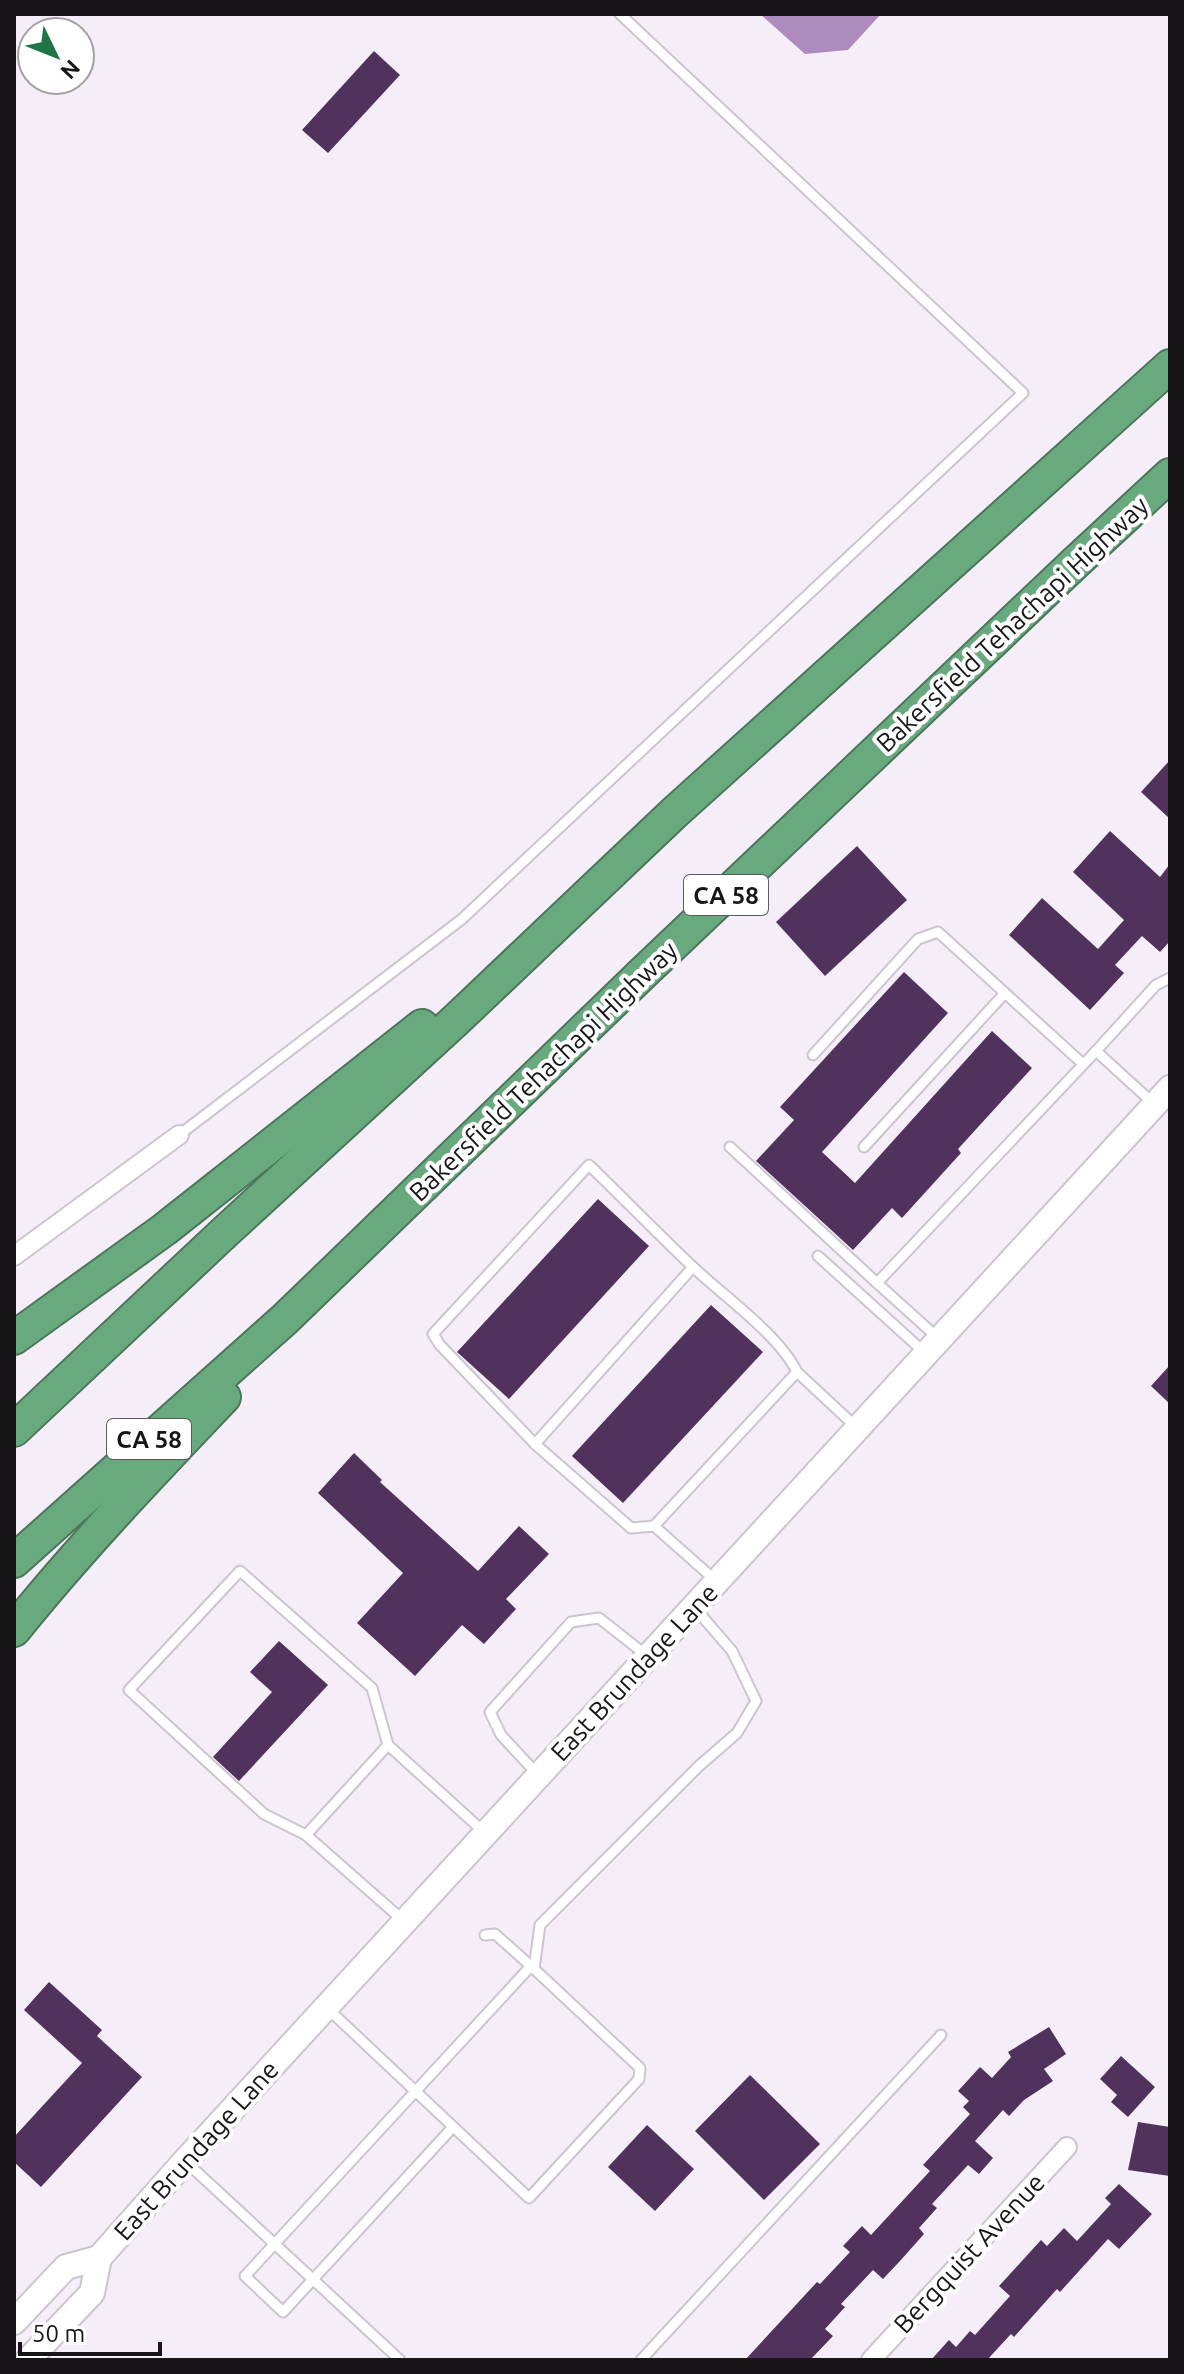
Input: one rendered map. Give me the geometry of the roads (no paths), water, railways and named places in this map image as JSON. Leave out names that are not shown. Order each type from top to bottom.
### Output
[{"type":"highway","points":[[14,1430],[674,813],[1170,366]]},
{"type":"highway","name":"Bakersfield Tehachapi Highway","points":[[14,1561],[285,1319],[667,950],[1170,475]]},
{"type":"highway","points":[[14,1338],[165,1229],[431,1019],[503,976]]},
{"type":"highway","points":[[14,1630],[120,1505],[233,1388],[285,1319]]},
{"type":"main road","name":"East Brundage Lane","points":[[28,2360],[92,2293],[99,2258],[185,2161],[1162,1096]]},
{"type":"main road","name":"East Brundage Lane","points":[[14,2322],[66,2267],[99,2258]]},
{"type":"street","points":[[14,1256],[179,1135]]},
{"type":"street","name":"Bergquist Avenue","points":[[871,2360],[1067,2147]]},
{"type":"lane","points":[[179,1135],[462,919],[1023,393],[620,14]]},
{"type":"lane","points":[[813,1055],[918,939],[938,932],[1083,1064]]},
{"type":"lane","points":[[877,1283],[1156,985],[1170,978]]},
{"type":"lane","points":[[864,1147],[1005,993]]},
{"type":"lane","points":[[1096,1051],[1162,1096]]},
{"type":"lane","points":[[730,1147],[877,1283],[933,1347]]},
{"type":"lane","points":[[797,1372],[654,1526],[631,1528],[535,1444],[433,1334],[589,1165],[770,1337],[797,1372],[858,1428]]},
{"type":"lane","points":[[818,1256],[933,1347]]},
{"type":"lane","points":[[535,1444],[693,1267]]},
{"type":"lane","points":[[654,1526],[717,1582]]},
{"type":"lane","points":[[405,1922],[306,1835],[264,1814],[129,1690],[240,1571],[372,1688],[388,1745],[486,1833]]},
{"type":"lane","points":[[453,2127],[283,2312],[245,2276],[532,1968],[540,1925],[699,1766],[737,1733],[756,1701],[732,1651],[694,1607]]},
{"type":"lane","points":[[539,1776],[501,1735],[490,1712],[571,1622],[599,1618],[648,1657]]},
{"type":"lane","points":[[306,1835],[388,1745]]},
{"type":"lane","points":[[326,2007],[529,2198],[639,2079],[640,2068],[495,1934],[485,1935]]},
{"type":"lane","points":[[641,2360],[941,2035]]},
{"type":"lane","points":[[185,2161],[400,2360]]}]
